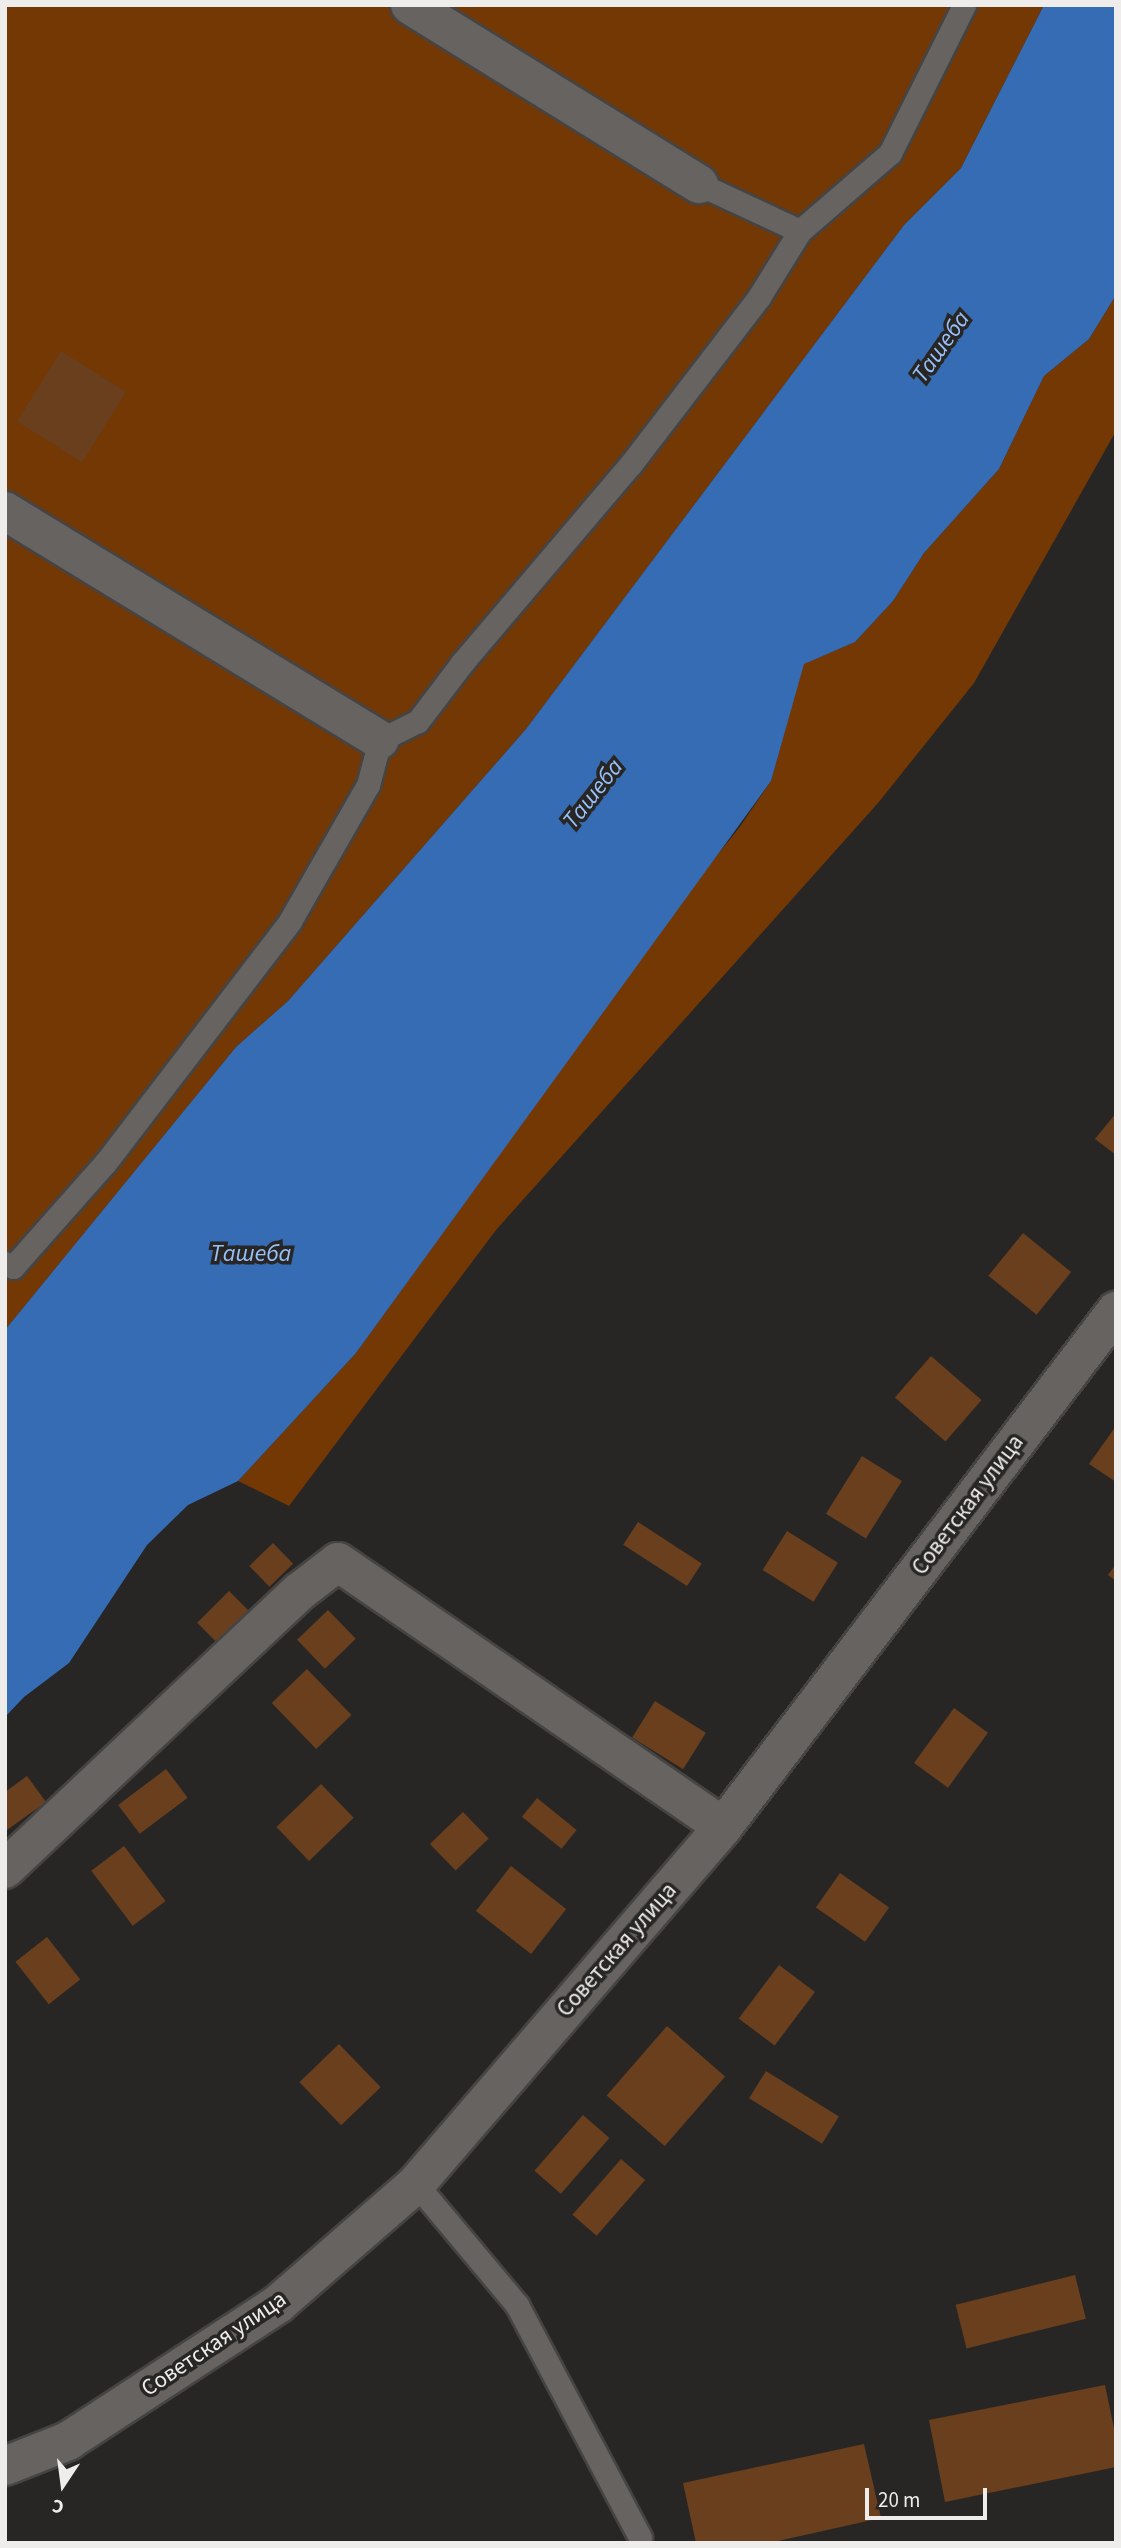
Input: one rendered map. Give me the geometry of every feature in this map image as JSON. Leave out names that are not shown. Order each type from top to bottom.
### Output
[{"type":"street","points":[[410,5],[699,184]]},
{"type":"street","points":[[5,511],[380,740]]},
{"type":"street","name":"Советская улица","points":[[5,2466],[68,2441],[278,2304],[416,2184],[723,1827],[1116,1311]]},
{"type":"street","points":[[5,1869],[299,1591],[338,1562],[723,1827]]},
{"type":"lane","points":[[8,1267],[106,1161],[290,921],[368,785],[380,740],[418,721],[462,663],[631,464],[759,297],[800,230],[890,153],[964,5]]},
{"type":"lane","points":[[699,184],[800,230]]},
{"type":"lane","points":[[416,2184],[517,2305],[640,2536]]},
{"type":"shaded area","points":[[5,5],[1044,5],[961,168],[904,225],[526,729],[288,1001],[236,1047],[5,1330]]},
{"type":"shaded area","points":[[1116,295],[1116,431],[974,683],[878,803],[496,1230],[289,1506],[238,1481],[356,1353],[702,874],[739,828],[771,781],[803,664],[855,642],[893,601],[924,553],[999,469],[1044,376],[1089,339]]},
{"type":"water","name":"Ташеба","points":[[1044,5],[1116,5],[1116,295],[1089,339],[1044,376],[999,469],[924,553],[893,601],[855,642],[804,664],[771,781],[356,1353],[238,1481],[188,1505],[147,1545],[69,1663],[24,1697],[5,1717],[5,1330],[236,1047],[288,1001],[526,729],[904,225],[961,168]]},
{"type":"building","points":[[61,351],[126,392],[82,462],[17,421]]},
{"type":"building","points":[[1116,1113],[1116,1155],[1095,1139]]},
{"type":"building","points":[[1023,1233],[1071,1272],[1037,1315],[988,1276]]},
{"type":"building","points":[[931,1356],[982,1400],[945,1441],[895,1398]]},
{"type":"building","points":[[1116,1426],[1116,1482],[1089,1464]]},
{"type":"building","points":[[862,1456],[902,1481],[866,1539],[826,1514]]},
{"type":"building","points":[[638,1522],[702,1563],[687,1586],[623,1545]]},
{"type":"building","points":[[787,1531],[838,1563],[814,1602],[763,1570]]},
{"type":"building","points":[[273,1543],[293,1564],[269,1587],[249,1566]]},
{"type":"building","points":[[1116,1564],[1116,1581],[1108,1575]]},
{"type":"building","points":[[229,1591],[251,1613],[219,1645],[197,1623]]},
{"type":"building","points":[[328,1610],[356,1639],[325,1669],[297,1640]]},
{"type":"building","points":[[307,1669],[351,1715],[316,1749],[272,1703]]},
{"type":"building","points":[[655,1701],[706,1733],[683,1769],[632,1737]]},
{"type":"building","points":[[954,1708],[988,1733],[948,1788],[914,1763]]},
{"type":"building","points":[[166,1769],[188,1798],[140,1834],[118,1805]]},
{"type":"building","points":[[27,1776],[46,1802],[7,1830],[5,1792]]},
{"type":"building","points":[[321,1784],[354,1818],[309,1861],[276,1827]]},
{"type":"building","points":[[537,1798],[577,1830],[562,1849],[522,1817]]},
{"type":"building","points":[[463,1812],[489,1839],[456,1871],[430,1844]]},
{"type":"building","points":[[124,1846],[166,1901],[133,1926],[91,1871]]},
{"type":"building","points":[[511,1866],[566,1909],[531,1954],[476,1911]]},
{"type":"building","points":[[840,1873],[889,1907],[865,1942],[816,1907]]},
{"type":"building","points":[[47,1937],[80,1980],[49,2004],[15,1962]]},
{"type":"building","points":[[779,1965],[815,1992],[775,2046],[739,2019]]},
{"type":"building","points":[[667,2026],[725,2077],[665,2146],[607,2095]]},
{"type":"building","points":[[339,2044],[381,2087],[341,2125],[299,2082]]},
{"type":"building","points":[[766,2071],[839,2117],[822,2144],[749,2098]]},
{"type":"building","points":[[583,2115],[609,2138],[561,2194],[534,2171]]},
{"type":"building","points":[[621,2159],[645,2180],[597,2236],[572,2215]]},
{"type":"building","points":[[1075,2275],[1086,2319],[967,2348],[956,2305]]},
{"type":"building","points":[[1105,2385],[1116,2438],[1116,2467],[945,2502],[929,2420]]},
{"type":"building","points":[[864,2444],[881,2518],[769,2543],[696,2543],[683,2483]]}]
